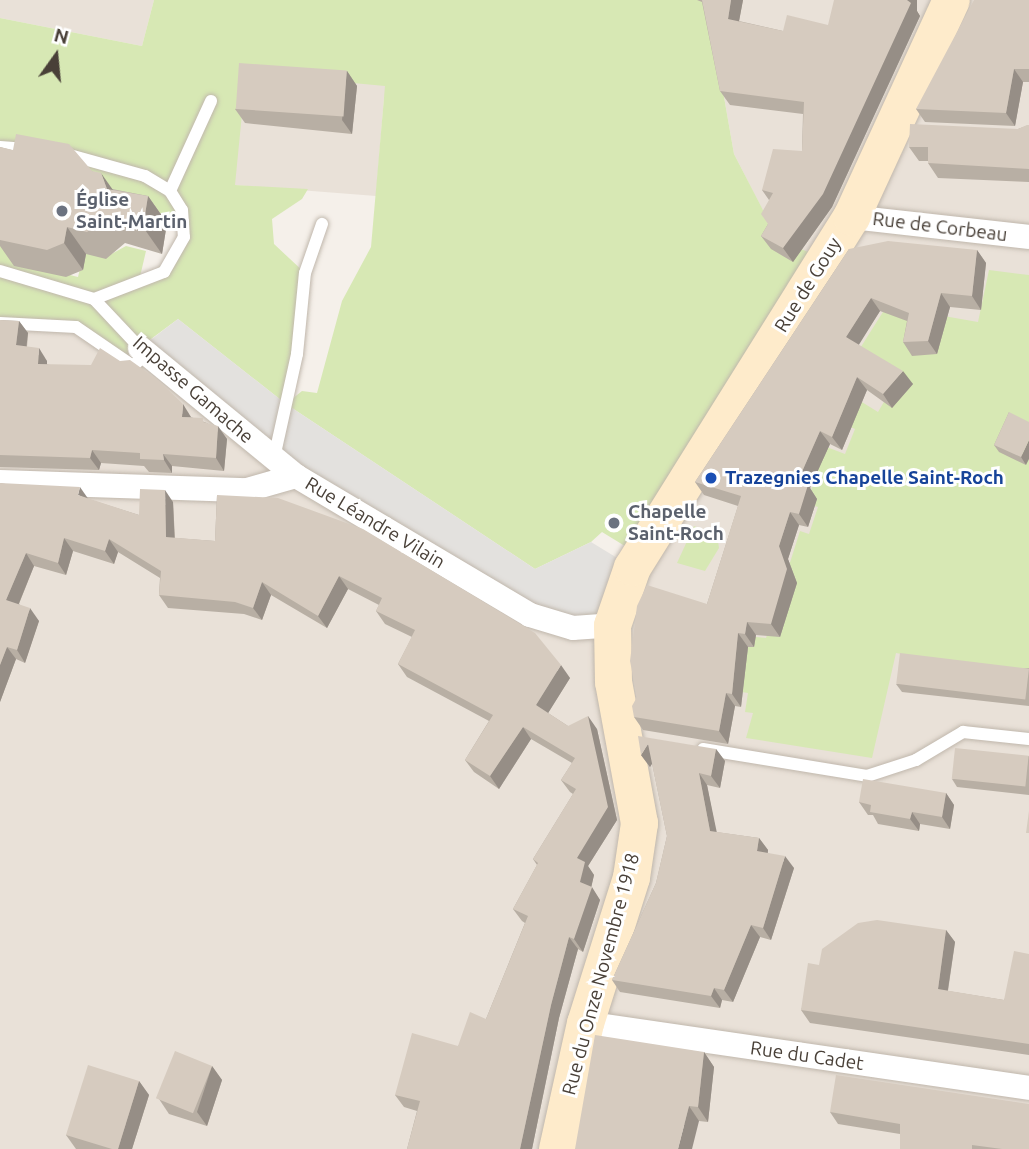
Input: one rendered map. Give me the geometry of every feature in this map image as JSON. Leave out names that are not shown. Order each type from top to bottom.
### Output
[{"type":"street","name":"Rue de Gouy","points":[[638,554],[851,217],[900,130],[951,0]]},
{"type":"street","name":"Rue de Corbeau","points":[[851,217],[1029,237]]},
{"type":"street","name":"Impasse Gamache","points":[[143,351],[296,476]]},
{"type":"street","name":"Rue Léandre Vilain","points":[[0,482],[247,490],[296,476],[530,615],[573,628],[612,625]]},
{"type":"street","name":"Rue du Onze Novembre 1918","points":[[557,1149],[585,1023],[631,877],[639,822],[630,737],[613,682],[612,625],[638,554]]},
{"type":"street","name":"Rue du Cadet","points":[[585,1023],[1029,1088]]},
{"type":"lane","points":[[170,191],[211,101]]},
{"type":"lane","points":[[0,147],[95,159],[145,176],[170,191],[182,211],[184,237],[177,255],[164,272],[94,299],[0,271]]},
{"type":"lane","points":[[274,458],[297,354],[305,273],[322,224]]},
{"type":"lane","name":"Impasse Gamache","points":[[94,299],[143,351]]},
{"type":"lane","points":[[0,323],[76,327],[134,366],[143,351]]},
{"type":"lane","points":[[691,747],[867,776],[916,760],[963,732],[1029,739]]},
{"type":"shaded area","points":[[0,0],[154,0],[142,46],[0,18]]},
{"type":"shaded area","points":[[161,0],[455,0],[384,97],[376,196],[235,185]]},
{"type":"shaded area","points":[[707,0],[1029,0],[1029,1149],[0,1149],[0,323],[76,327],[133,365],[146,354],[573,628],[814,255],[778,240],[734,154]]},
{"type":"shaded area","points":[[178,319],[286,404],[535,569],[591,542],[632,567],[612,625],[573,628],[411,545],[140,348]]},
{"type":"green space","points":[[154,0],[707,0],[734,154],[778,239],[815,255],[638,554],[602,532],[591,542],[535,569],[286,404],[178,319],[124,359],[76,327],[0,323],[0,242],[17,262],[78,277],[84,252],[106,257],[126,246],[146,251],[139,281],[177,255],[181,211],[166,225],[0,174],[0,18],[142,46]],"holes":[[[246,73],[385,86],[371,247],[342,301],[317,393],[302,391],[287,403],[305,273],[274,244],[272,219],[302,199],[308,189],[235,185]]]},
{"type":"green space","points":[[989,270],[1029,275],[1029,677],[896,653],[872,758],[746,738],[753,713],[745,712],[748,693],[711,687],[715,633],[766,638],[800,531],[809,534],[818,507],[808,504],[819,458],[803,438],[845,454],[855,429],[819,413],[836,386],[878,412],[888,395],[847,369],[893,296],[938,315],[978,322]]},
{"type":"green space","points":[[694,526],[717,535],[719,548],[705,571],[677,563]]},
{"type":"building","points":[[702,0],[731,0],[728,19],[783,31],[787,15],[828,25],[834,0],[907,0],[911,3],[823,194],[783,248],[761,236],[768,224],[761,214],[773,193],[762,190],[773,149],[802,151],[804,102],[720,91]]},
{"type":"building","points":[[974,0],[1029,0],[1029,69],[1014,69],[1006,113],[916,109]]},
{"type":"building","points":[[239,63],[347,71],[344,116],[236,109]]},
{"type":"building","points":[[910,124],[1018,129],[1029,125],[1029,169],[928,163],[928,147],[909,147]]},
{"type":"building","name":"Église Saint-Martin","points":[[16,134],[69,144],[92,171],[101,173],[107,189],[148,196],[143,227],[106,216],[87,232],[67,227],[64,243],[47,250],[0,240],[0,147],[13,150]]},
{"type":"building","points":[[888,241],[977,250],[972,296],[941,293],[928,341],[903,342],[909,313],[871,298],[846,337],[903,371],[883,394],[857,377],[832,437],[820,431],[797,483],[808,485],[799,514],[790,512],[779,546],[787,569],[771,624],[747,622],[745,634],[738,633],[732,694],[726,693],[719,731],[634,717],[632,706],[637,697],[630,661],[637,606],[647,585],[707,604],[741,496],[695,482],[849,249]]},
{"type":"building","points":[[0,320],[19,321],[16,345],[39,348],[38,364],[91,365],[100,348],[120,361],[130,360],[158,380],[183,404],[182,417],[203,418],[203,422],[218,426],[216,458],[163,454],[164,460],[140,459],[140,453],[92,450],[90,458],[0,455]]},
{"type":"building","points":[[1009,412],[1029,422],[1029,440],[1021,457],[994,445]]},
{"type":"building","points":[[0,483],[80,487],[78,495],[139,515],[140,489],[165,490],[166,537],[215,541],[217,495],[278,498],[363,529],[535,633],[561,665],[536,705],[568,726],[588,716],[608,807],[577,858],[585,862],[580,882],[592,887],[574,939],[569,937],[551,1005],[520,1149],[407,1149],[420,1101],[395,1095],[412,1033],[458,1046],[470,1012],[486,1019],[528,916],[513,909],[538,863],[533,859],[576,789],[561,780],[575,758],[523,727],[490,776],[465,760],[493,715],[398,664],[415,630],[376,611],[382,598],[339,576],[318,616],[262,582],[253,608],[235,602],[159,595],[161,571],[109,539],[105,551],[64,538],[58,563],[26,553],[6,600],[30,608],[17,650],[7,647],[0,665]]},
{"type":"building","points":[[900,653],[1029,669],[1025,700],[896,684]]},
{"type":"building","points":[[638,736],[716,749],[711,776],[699,773],[710,831],[759,838],[757,851],[785,856],[763,928],[751,925],[724,990],[714,988],[711,996],[612,980],[656,883],[667,836],[648,744],[641,755]]},
{"type":"building","points":[[955,748],[1029,756],[1025,787],[952,779]]},
{"type":"building","points":[[863,779],[946,793],[942,817],[912,812],[910,819],[870,812],[871,805],[859,802]]},
{"type":"building","points":[[1029,811],[1029,833],[1026,833]]},
{"type":"building","points":[[877,920],[946,930],[938,989],[1004,1000],[1014,951],[1029,954],[1029,1044],[801,1010],[808,963],[819,965],[822,949],[858,923]]},
{"type":"building","points":[[595,1035],[704,1052],[698,1107],[689,1106],[678,1149],[575,1149]]},
{"type":"building","points":[[175,1051],[212,1066],[193,1113],[156,1098]]},
{"type":"building","points":[[88,1065],[139,1081],[118,1149],[66,1135]]},
{"type":"building","points":[[836,1075],[1029,1104],[1029,1149],[972,1145],[972,1149],[900,1149],[900,1124],[830,1112]]},
{"type":"place","name":"Église Saint-Martin","points":[[62,211]]},
{"type":"place","name":"Trazegnies Chapelle Saint-Roch","points":[[711,478]]},
{"type":"place","name":"Chapelle Saint-Roch","points":[[614,523]]}]
